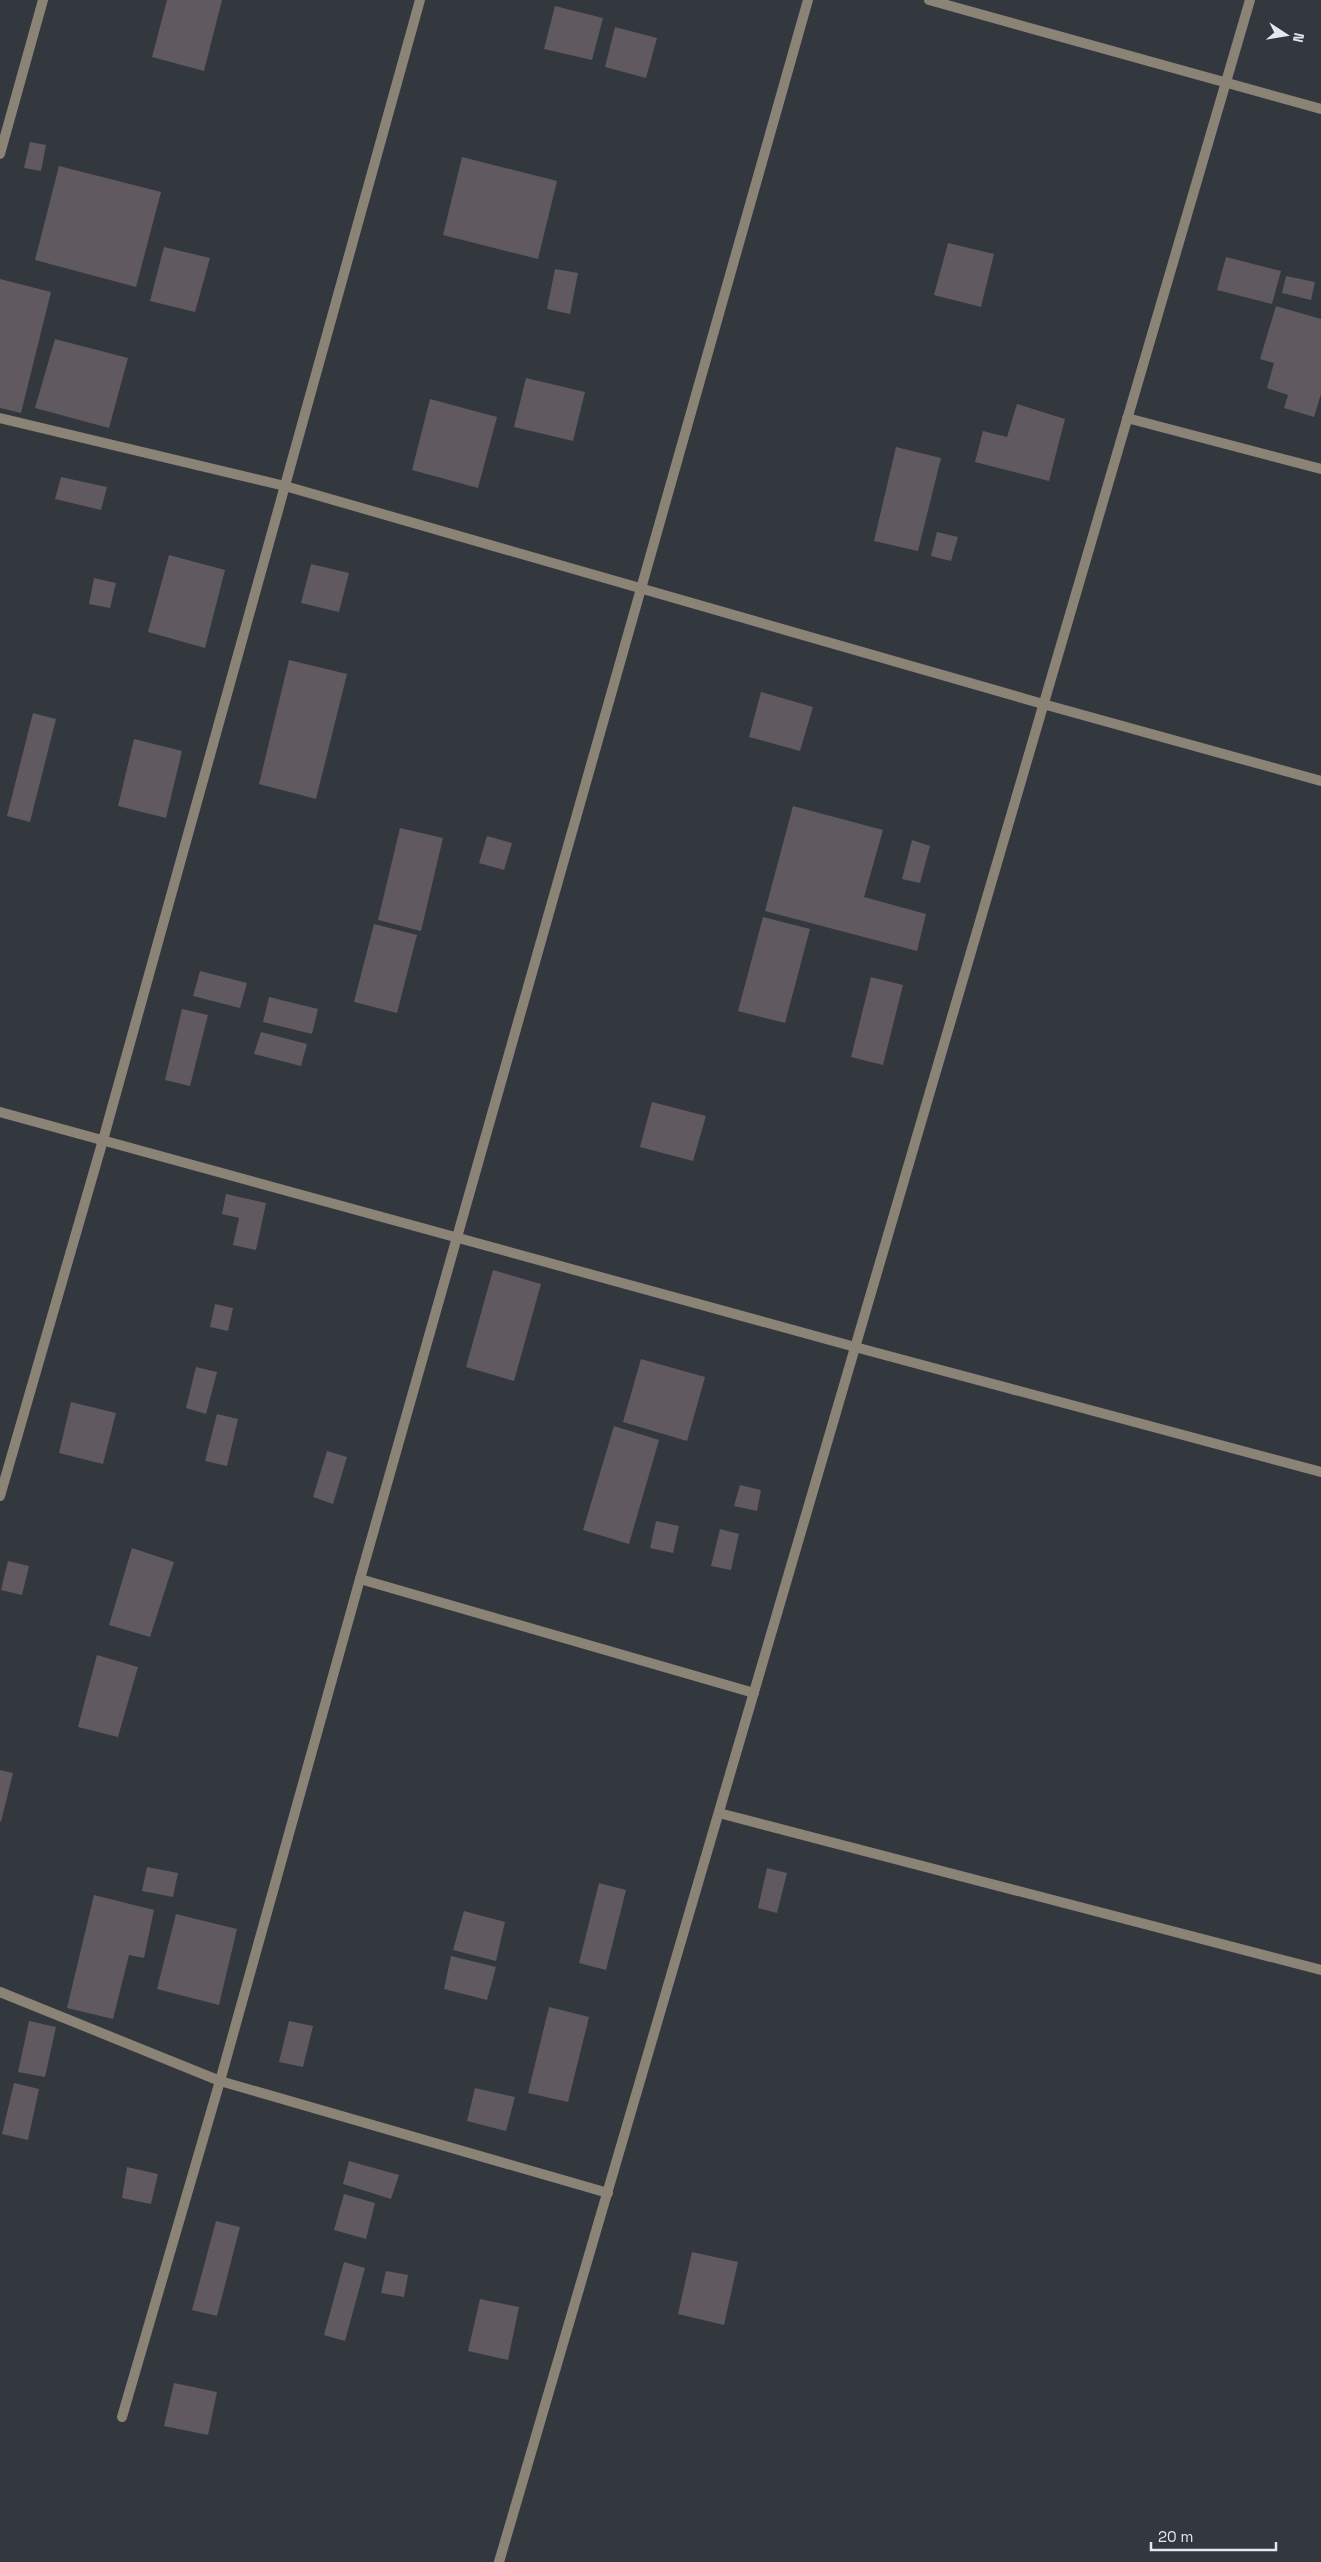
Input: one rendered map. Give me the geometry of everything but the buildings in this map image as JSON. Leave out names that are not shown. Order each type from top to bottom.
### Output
[{"type":"street","points":[[0,154],[43,0]]},
{"type":"street","points":[[0,1496],[103,1140],[420,0]]},
{"type":"street","points":[[122,2417],[220,2081],[456,1238],[808,0]]},
{"type":"street","points":[[929,0],[1321,109]]},
{"type":"street","points":[[500,2562],[1250,0]]},
{"type":"street","points":[[0,418],[285,486],[1043,704],[1321,781]]},
{"type":"street","points":[[1127,418],[1321,469]]},
{"type":"street","points":[[0,1112],[855,1347],[1321,1472]]},
{"type":"street","points":[[360,1579],[754,1692]]},
{"type":"street","points":[[719,1813],[1321,1970]]},
{"type":"street","points":[[0,1992],[220,2081],[608,2193]]}]
